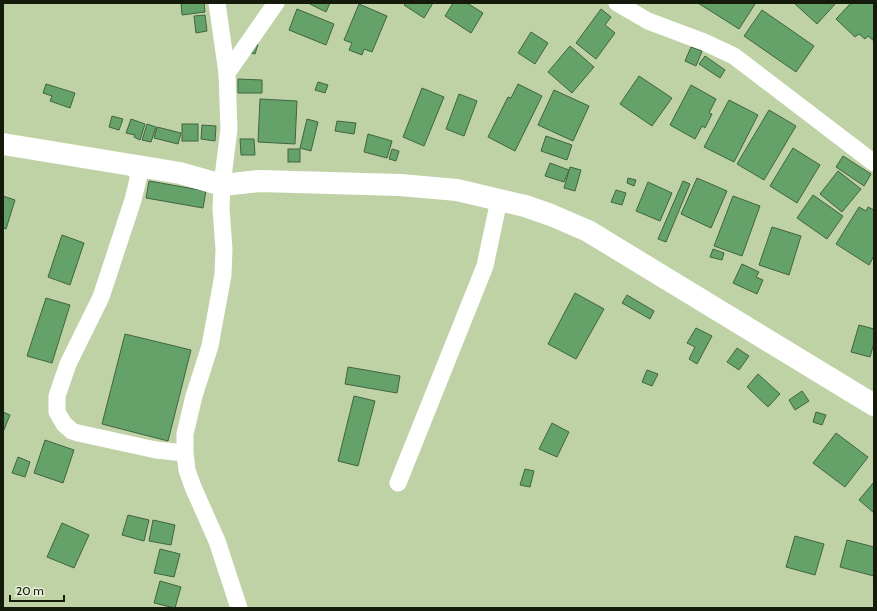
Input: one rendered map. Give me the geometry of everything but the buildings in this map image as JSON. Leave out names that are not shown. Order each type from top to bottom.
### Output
[{"type":"main road","points":[[3,144],[180,173],[222,184],[260,181],[400,185],[457,190],[525,206],[551,215],[588,231],[874,405]]},
{"type":"street","points":[[217,3],[227,73],[230,129],[222,184],[221,209],[224,249],[223,275],[210,346],[194,396],[185,434],[185,453],[187,470],[216,541],[239,608]]},
{"type":"street","points":[[227,73],[276,3]]},
{"type":"street","points":[[617,3],[648,21],[704,42],[734,56],[874,163]]},
{"type":"street","points":[[132,166],[139,175],[133,200],[101,297],[68,364],[57,396],[57,412],[64,424],[78,433],[156,450],[185,453]]},
{"type":"street","points":[[398,483],[485,266],[500,200]]}]
